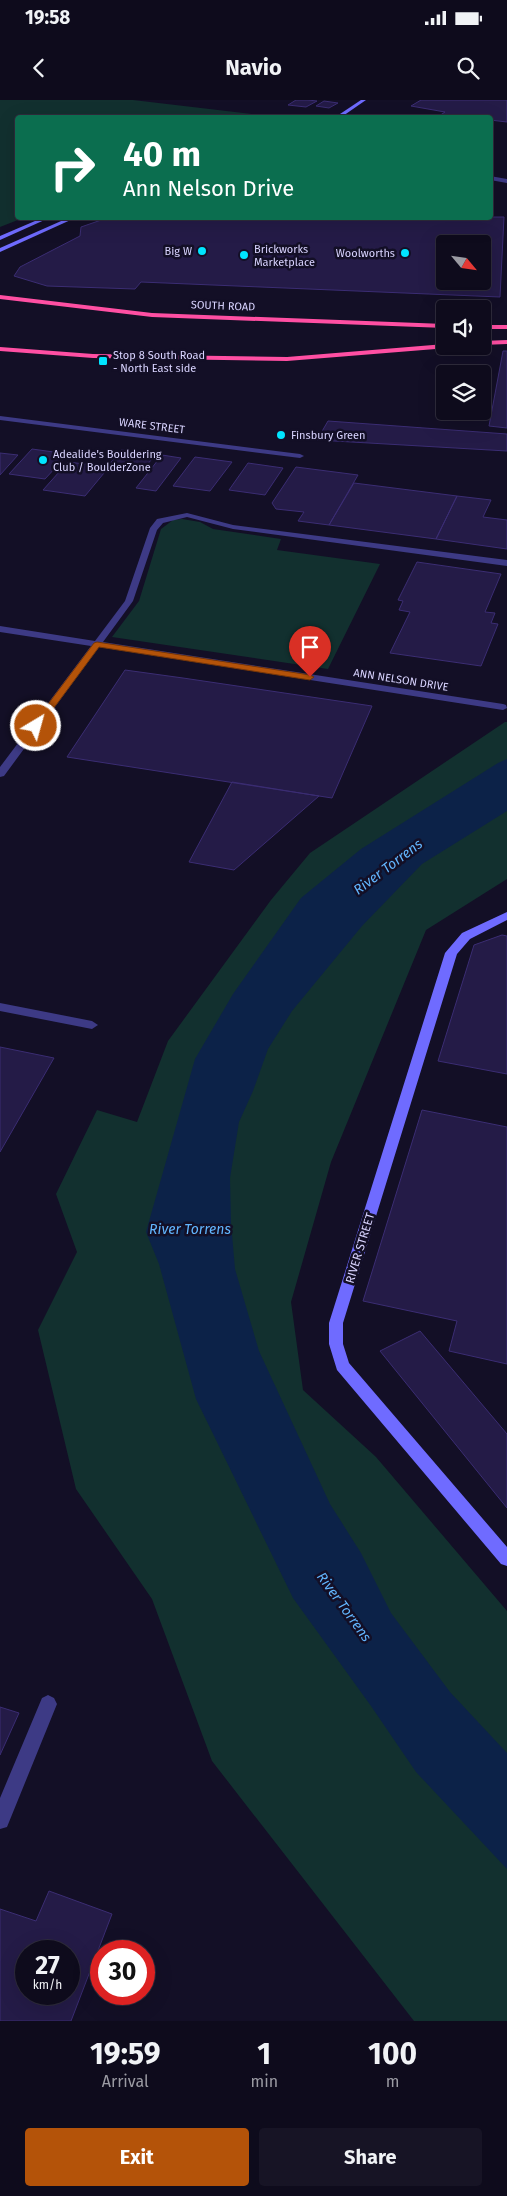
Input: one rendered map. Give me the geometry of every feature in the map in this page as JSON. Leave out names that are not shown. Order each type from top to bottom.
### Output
[{"type":"highway","name":"SOUTH ROAD","points":[[0,297],[152,315],[436,326]]},
{"type":"highway","points":[[491,327],[507,327]]},
{"type":"highway","points":[[491,343],[507,342]]},
{"type":"highway","points":[[0,349],[93,356],[287,359],[436,347]]},
{"type":"street","points":[[341,115],[364,100]]},
{"type":"street","points":[[493,179],[507,181]]},
{"type":"street","points":[[0,238],[41,220]]},
{"type":"street","points":[[0,250],[68,220]]},
{"type":"street","name":"WARE STREET","points":[[0,418],[300,456]]},
{"type":"street","points":[[0,774],[128,600],[153,530],[160,522],[172,516],[194,516],[216,524],[233,527],[507,563]]},
{"type":"street","name":"ANN NELSON DRIVE","points":[[0,629],[503,707]]},
{"type":"street","name":"RIVER STREET","points":[[507,916],[466,936],[451,953],[336,1323],[336,1344],[342,1366],[507,1559]]},
{"type":"street","points":[[0,1007],[92,1025]]},
{"type":"street","points":[[0,1820],[48,1704]]},
{"type":"green space","points":[[0,100],[133,100],[259,115],[15,115],[15,220],[18,220],[0,227]]},
{"type":"green space","points":[[182,519],[200,522],[213,529],[281,539],[277,550],[380,564],[328,669],[112,637],[139,601],[161,529],[173,520]]},
{"type":"green space","points":[[507,722],[507,879],[426,930],[331,1162],[291,1302],[303,1390],[376,1457],[507,1611],[507,2021],[414,2021],[212,1761],[152,1599],[76,1489],[38,1330],[77,1252],[56,1194],[97,1110],[137,1122],[168,1041],[271,900],[310,853]]},
{"type":"water","name":"River Torrens","points":[[507,759],[507,811],[422,864],[362,926],[292,1011],[268,1049],[253,1091],[239,1122],[230,1178],[235,1269],[259,1351],[330,1504],[361,1553],[391,1613],[450,1692],[507,1753],[507,1869],[416,1772],[293,1598],[196,1399],[159,1264],[146,1232],[195,1059],[233,994],[301,898],[361,849]]},
{"type":"building","points":[[296,100],[317,101],[306,107],[288,105]]},
{"type":"building","points":[[421,100],[507,100],[507,122],[493,120],[493,115],[440,115],[445,112],[411,106]]},
{"type":"building","points":[[324,101],[338,103],[329,108],[316,106]]},
{"type":"building","name":"Brickworks Marketplace","points":[[493,217],[504,217],[500,297],[141,282],[135,289],[47,286],[14,276],[20,267],[80,236],[81,227],[101,220],[493,220]]},
{"type":"building","points":[[503,351],[507,351],[507,428],[489,426]]},
{"type":"building","points":[[328,421],[507,434],[507,451],[317,440]]},
{"type":"building","points":[[32,449],[68,454],[45,479],[9,474]]},
{"type":"building","points":[[121,450],[156,454],[142,471],[108,466]]},
{"type":"building","points":[[0,453],[18,455],[0,475]]},
{"type":"building","points":[[162,455],[181,458],[156,491],[136,488]]},
{"type":"building","points":[[195,457],[232,462],[210,491],[173,486]]},
{"type":"building","points":[[68,462],[109,467],[85,496],[43,490]]},
{"type":"building","points":[[248,463],[283,468],[265,495],[229,490]]},
{"type":"building","points":[[296,467],[358,475],[329,525],[298,521],[304,512],[276,509],[272,503]]},
{"type":"building","points":[[354,483],[457,496],[436,539],[329,525]]},
{"type":"building","points":[[457,496],[491,500],[483,517],[507,520],[507,549],[436,539]]},
{"type":"building","points":[[417,562],[501,574],[485,612],[495,613],[491,623],[498,624],[481,666],[390,653],[410,612],[399,610],[403,601],[398,600]]},
{"type":"building","points":[[125,670],[372,706],[332,798],[67,757]]},
{"type":"building","points":[[232,782],[319,796],[234,870],[189,862]]},
{"type":"building","points":[[502,935],[507,936],[507,1074],[438,1061],[474,945]]},
{"type":"building","points":[[0,1047],[54,1058],[0,1152]]},
{"type":"building","points":[[422,1110],[507,1127],[507,1364],[449,1351],[457,1321],[363,1301]]},
{"type":"building","points":[[420,1331],[507,1434],[507,1508],[380,1351]]},
{"type":"building","points":[[0,1707],[19,1713],[0,1755]]},
{"type":"building","points":[[49,1891],[112,1914],[102,1940],[90,1940],[90,1971],[80,1998],[80,1940],[15,1940],[15,2005],[77,2005],[71,2021],[0,2021],[0,1909],[36,1921]]},
{"type":"place","name":"Big W","points":[[202,251]]},
{"type":"place","name":"Woolworths","points":[[405,253]]},
{"type":"place","name":"Brickworks Marketplace","points":[[244,255]]},
{"type":"place","name":"Stop 8 South Road - North East side","points":[[103,361]]},
{"type":"place","name":"Finsbury Green","points":[[281,435]]},
{"type":"place","name":"Adealide's Bouldering Club / BoulderZone","points":[[43,460]]},
{"type":"route","points":[[36,726],[97,644],[310,677]]}]
